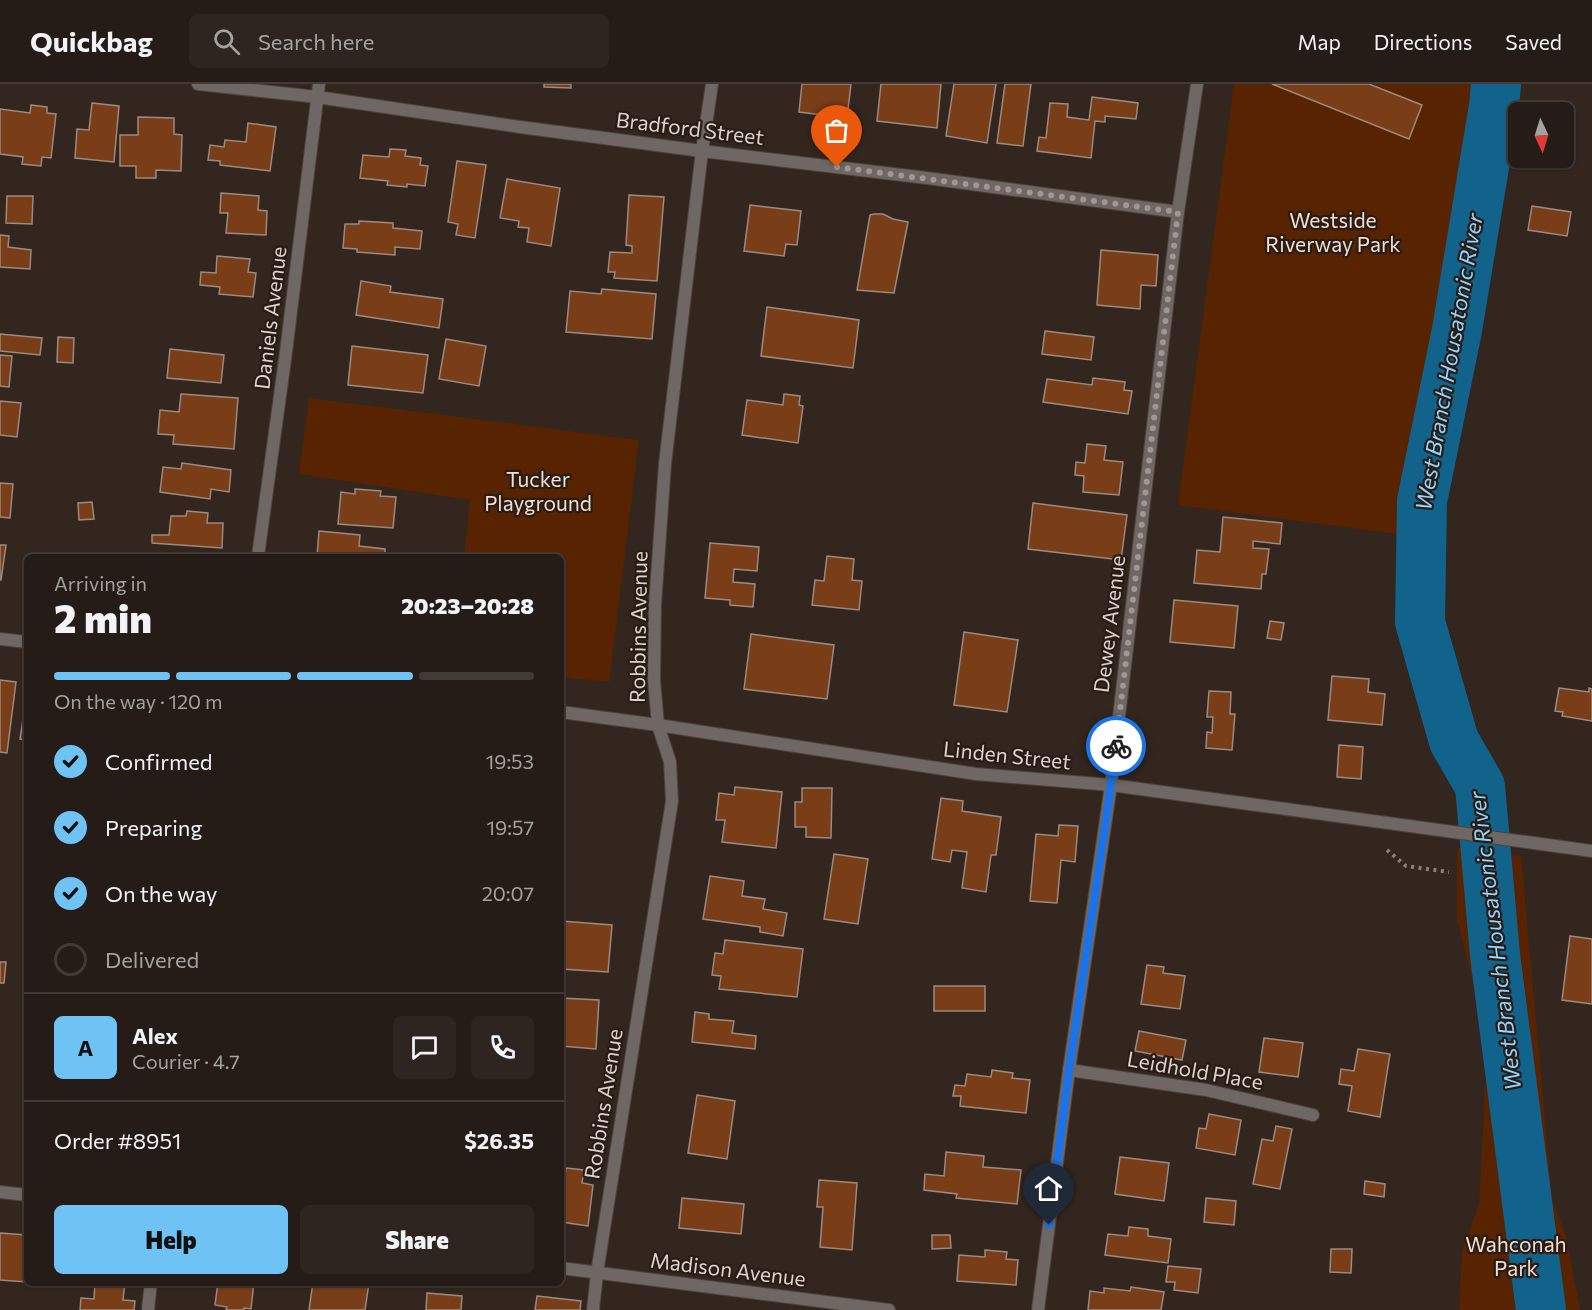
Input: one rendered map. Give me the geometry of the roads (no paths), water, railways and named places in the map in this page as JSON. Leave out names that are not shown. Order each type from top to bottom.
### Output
[{"type":"street","name":"Bradford Street","points":[[198,84],[317,97],[520,127],[1178,212]]},
{"type":"street","name":"Daniels Avenue","points":[[258,554],[319,84]]},
{"type":"street","name":"Robbins Avenue","points":[[593,1310],[672,801],[670,762],[658,725],[654,680],[655,605],[665,464],[712,84]]},
{"type":"street","name":"Dewey Avenue","points":[[1038,1310],[1069,1070],[1111,785],[1178,212],[1197,84]]},
{"type":"street","points":[[0,639],[24,642]]},
{"type":"street","name":"Linden Street","points":[[564,712],[976,774],[1111,785],[1592,851]]},
{"type":"street","name":"Leidhold Place","points":[[1069,1070],[1206,1090],[1313,1115]]},
{"type":"street","points":[[0,1192],[24,1195]]},
{"type":"street","name":"Madison Avenue","points":[[564,1268],[889,1310]]},
{"type":"street","points":[[148,1310],[151,1286]]},
{"type":"waterway","name":"West Branch Housatonic River","points":[[1496,84],[1457,330],[1422,501],[1420,622],[1454,741],[1480,786],[1495,955],[1541,1310]]},
{"type":"park label","name":"Westside Riverway Park","points":[[1333,233]]},
{"type":"park label","name":"Tucker Playground","points":[[538,492]]},
{"type":"park label","name":"Wahconah Park","points":[[1516,1257]]}]
